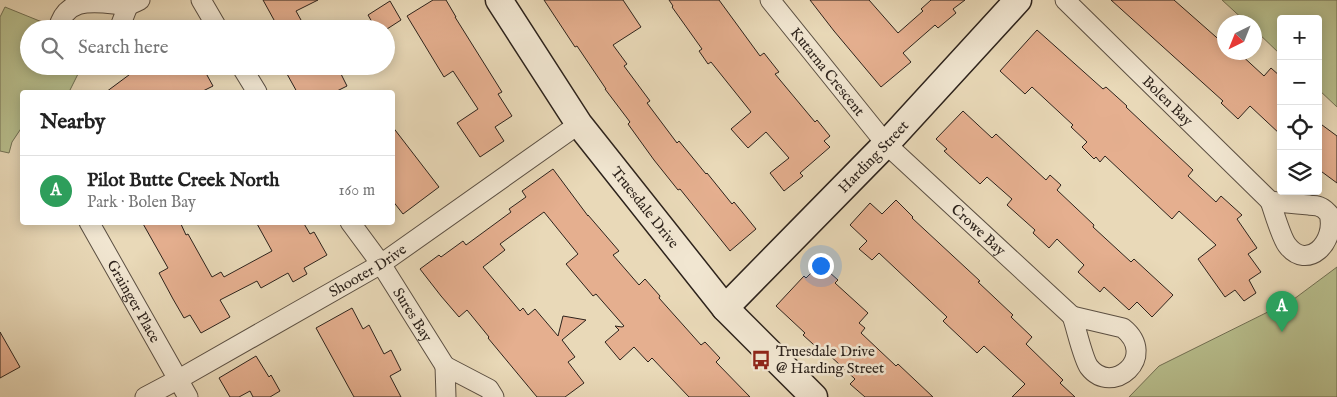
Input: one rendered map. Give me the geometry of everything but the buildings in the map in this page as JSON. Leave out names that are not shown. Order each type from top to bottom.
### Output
[{"type":"street","points":[[200,0],[212,20]]},
{"type":"street","name":"Truesdale Drive","points":[[499,0],[579,124],[725,308],[814,397]]},
{"type":"street","name":"Kutarna Crescent","points":[[770,0],[886,144]]},
{"type":"street","name":"Harding Street","points":[[725,308],[886,144],[1018,0]]},
{"type":"street","name":"Bolen Bay","points":[[1065,0],[1270,201]]},
{"type":"street","points":[[60,20],[64,12],[80,2],[134,3],[124,20]]},
{"type":"street","points":[[247,75],[256,90]]},
{"type":"street","name":"Shooter Drive","points":[[145,397],[179,380],[382,264],[579,124]]},
{"type":"street","name":"Crowe Bay","points":[[886,144],[1072,316]]},
{"type":"street","name":"Grainger Place","points":[[91,225],[188,397]]},
{"type":"street","name":"Sures Bay","points":[[352,225],[382,264],[444,366],[446,397]]},
{"type":"street","points":[[444,366],[489,389],[494,397]]},
{"type":"green space","points":[[1222,0],[1337,0],[1337,107],[1322,93],[1322,15],[1277,15],[1277,51],[1262,37],[1262,15],[1238,15]]},
{"type":"green space","points":[[5,7],[37,20],[20,20],[20,75],[78,75],[70,90],[20,90],[20,130],[12,142],[9,153],[0,151],[0,17]]},
{"type":"green space","points":[[1337,267],[1337,397],[1129,397],[1159,366],[1294,299]]},
{"type":"place","name":"Pilot Butte Creek North","points":[[1282,332]]},
{"type":"place","name":"Truesdale Drive @ Harding Street","points":[[761,360]]}]
